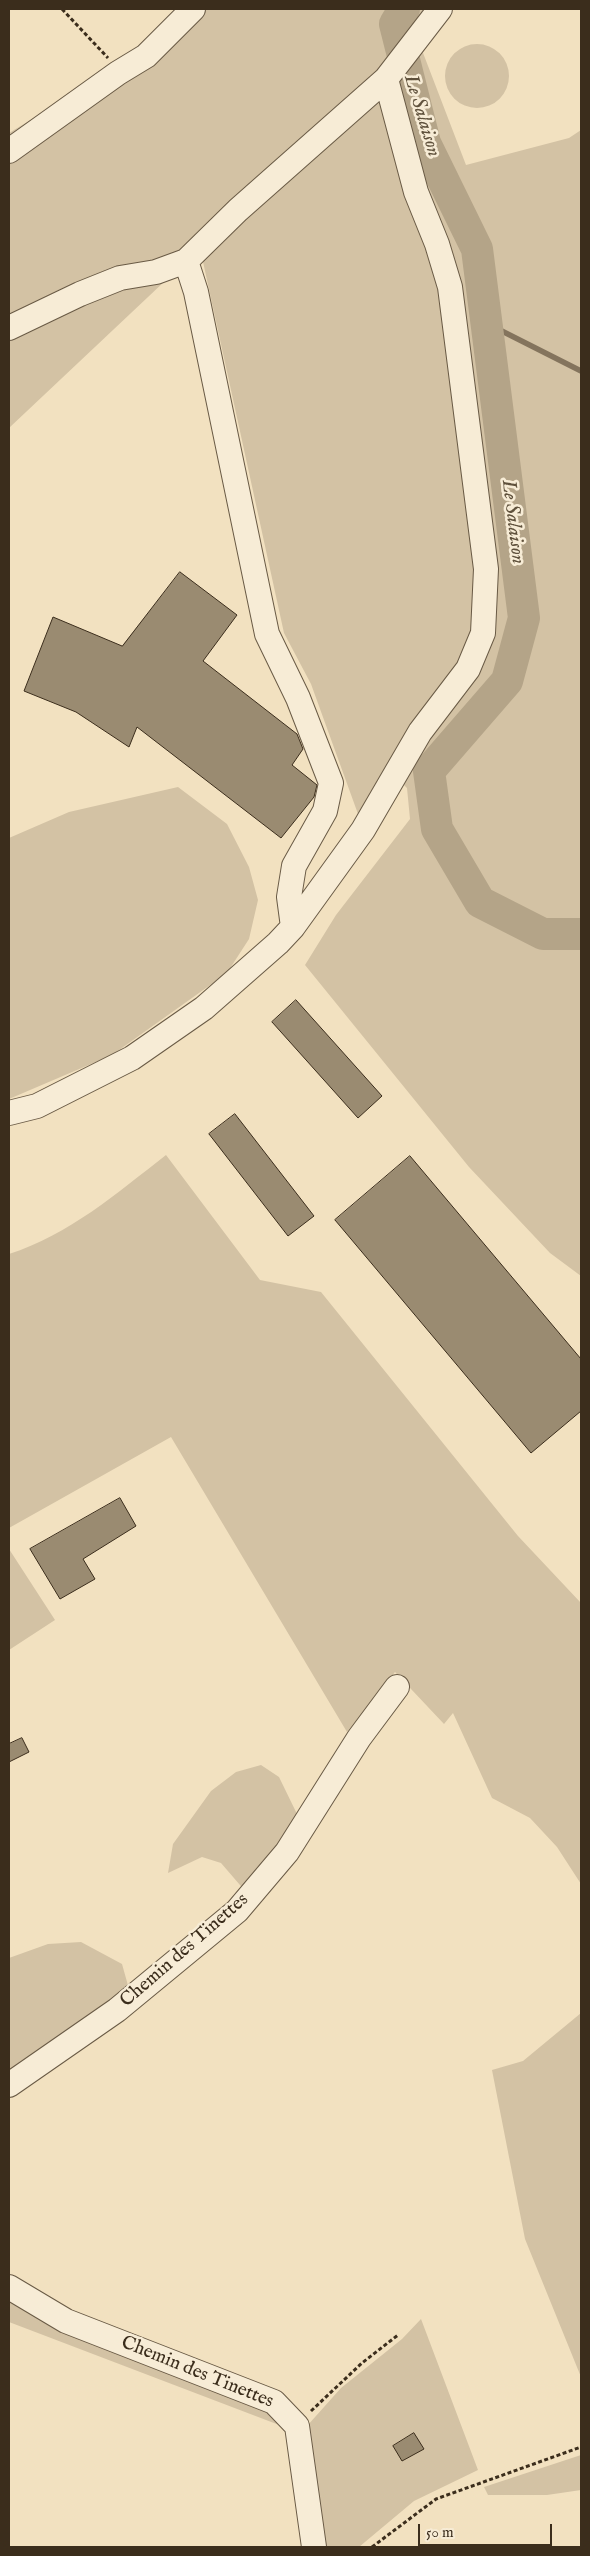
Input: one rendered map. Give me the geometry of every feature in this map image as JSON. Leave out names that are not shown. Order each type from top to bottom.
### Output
[{"type":"street","points":[[9,151],[118,73],[146,56],[193,9]]},
{"type":"street","points":[[9,328],[80,294],[120,278],[156,272],[186,261],[238,210],[388,77],[440,9]]},
{"type":"street","points":[[9,1113],[37,1106],[132,1058],[204,1008],[278,943],[293,927],[363,830],[420,732],[468,669],[483,633],[486,569],[450,287],[437,244],[416,192],[388,77]]},
{"type":"street","points":[[186,261],[198,302],[267,634],[298,698],[332,782],[325,811],[294,866],[289,897],[293,927]]},
{"type":"street","name":"Chemin des Tinettes","points":[[9,2085],[117,2010],[237,1911],[287,1852],[359,1738],[397,1687]]},
{"type":"street","name":"Chemin des Tinettes","points":[[9,2287],[66,2321],[274,2402],[297,2426]]},
{"type":"street","points":[[297,2426],[314,2547]]},
{"type":"path","points":[[62,9],[102,50],[118,73]]},
{"type":"path","points":[[297,2426],[320,2400],[398,2335]]},
{"type":"path","points":[[372,2547],[436,2499],[581,2447]]},
{"type":"shaded area","points":[[198,9],[431,9],[415,32],[466,165],[569,138],[581,130],[581,1276],[550,1253],[469,1167],[305,965],[336,915],[410,819],[407,788],[388,770],[358,814],[311,684],[284,633],[200,248],[9,428],[9,133],[151,47]]},
{"type":"shaded area","points":[[471,44],[483,44],[500,53],[507,64],[509,76],[507,88],[500,99],[483,108],[471,108],[459,103],[450,94],[445,82],[445,70],[450,58],[459,49]]},
{"type":"shaded area","points":[[178,787],[227,824],[249,867],[258,900],[249,939],[227,973],[112,1055],[9,1099],[9,838],[69,812]]},
{"type":"shaded area","points":[[166,1155],[260,1280],[321,1292],[518,1536],[581,1603],[581,1884],[557,1847],[530,1818],[492,1798],[453,1713],[444,1724],[395,1672],[347,1732],[171,1437],[9,1528],[9,1254],[52,1236],[92,1212]]},
{"type":"shaded area","points":[[9,1549],[55,1620],[9,1650]]},
{"type":"shaded area","points":[[261,1765],[279,1777],[297,1814],[287,1843],[246,1892],[221,1863],[202,1857],[168,1873],[173,1844],[211,1791],[236,1772]]},
{"type":"shaded area","points":[[81,1942],[122,1964],[129,1989],[9,2072],[9,1958],[48,1944]]},
{"type":"shaded area","points":[[581,2013],[581,2377],[525,2239],[492,2070],[523,2061]]},
{"type":"shaded area","points":[[9,2296],[255,2401],[287,2428],[9,2322]]},
{"type":"shaded area","points":[[421,2319],[478,2470],[414,2501],[359,2547],[323,2547],[307,2426],[341,2388],[402,2339]]},
{"type":"shaded area","points":[[581,2455],[581,2490],[547,2495],[488,2495],[484,2487]]},
{"type":"building","points":[[180,572],[237,615],[203,661],[297,734],[303,749],[292,765],[317,785],[314,797],[281,838],[137,727],[129,747],[76,712],[24,691],[53,617],[122,646]]},
{"type":"building","points":[[296,1000],[382,1096],[358,1118],[272,1022]]},
{"type":"building","points":[[235,1114],[314,1216],[288,1236],[209,1134]]},
{"type":"building","points":[[410,1156],[581,1359],[581,1411],[531,1453],[335,1220]]},
{"type":"building","points":[[120,1498],[136,1526],[83,1559],[95,1579],[60,1599],[30,1549]]},
{"type":"building","points":[[22,1738],[29,1752],[9,1762],[9,1744]]},
{"type":"building","points":[[414,2433],[424,2449],[402,2461],[393,2446]]},
{"type":"waterway","name":"Le Salaison","points":[[404,9],[395,24],[425,143],[477,249],[524,618],[507,681],[429,771],[437,829],[480,902],[543,934],[581,934]]},
{"type":"waterway","points":[[486,323],[581,371]]}]
